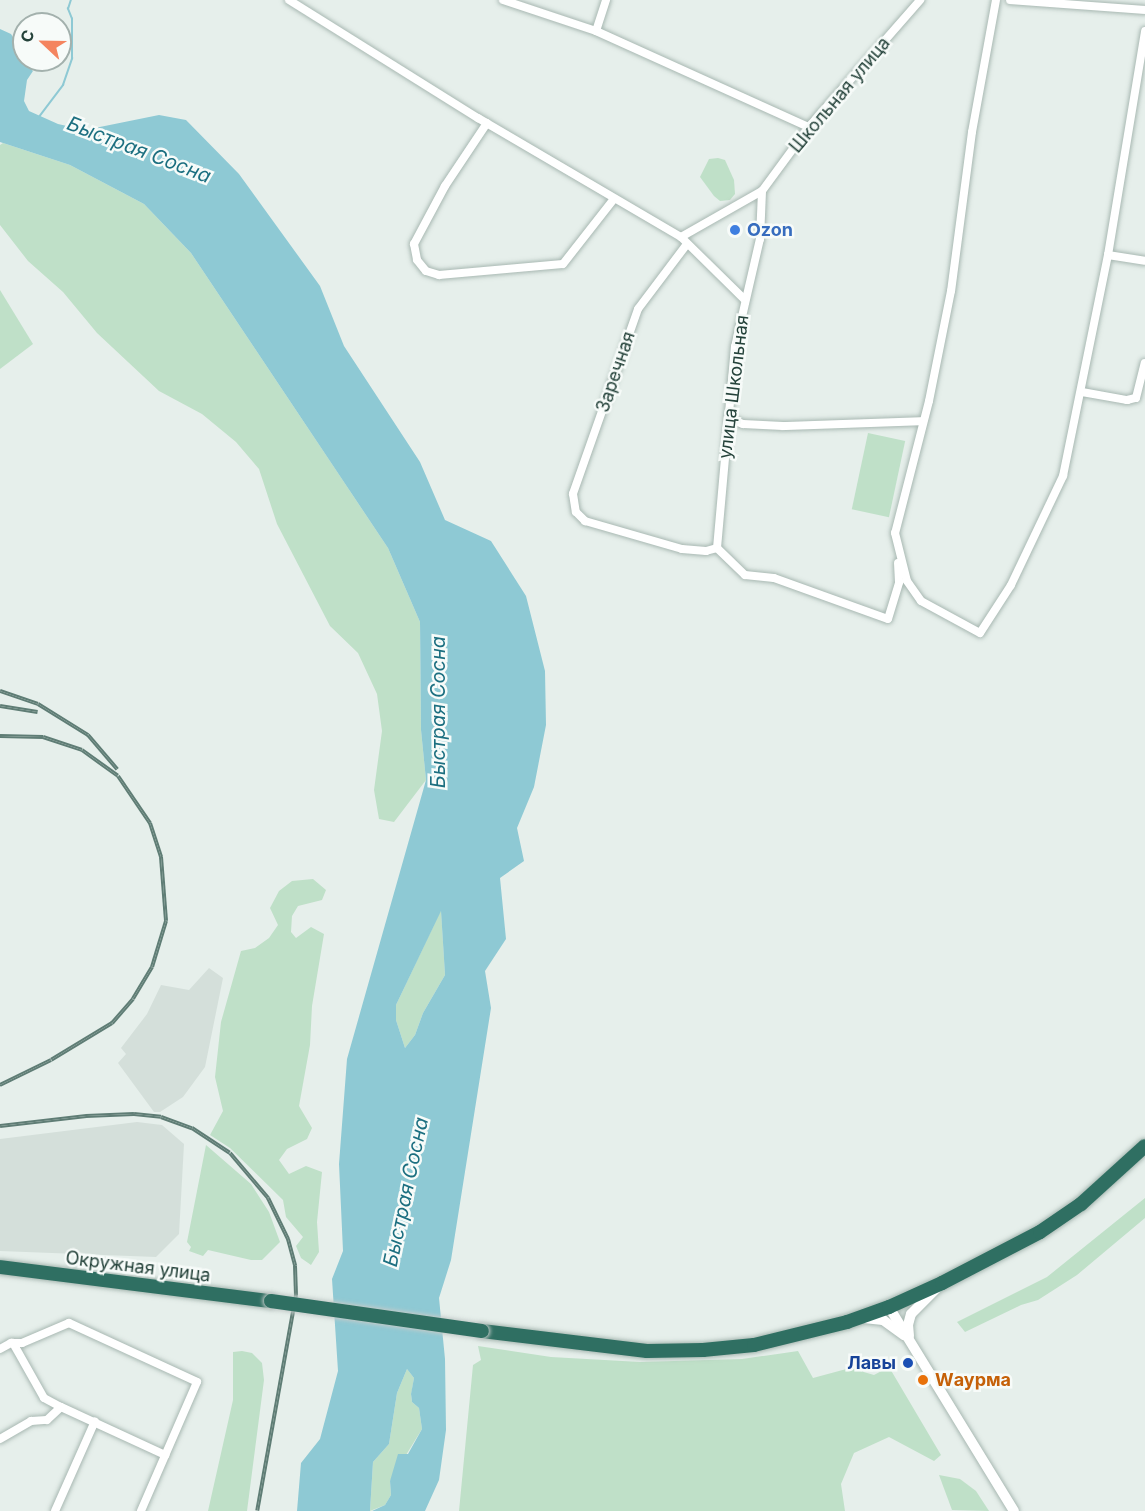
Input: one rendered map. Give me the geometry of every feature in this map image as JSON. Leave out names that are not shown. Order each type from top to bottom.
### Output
[{"type":"highway","name":"Окружная улица","points":[[0,1267],[647,1351],[754,1346],[861,1318],[942,1283],[1040,1232],[1099,1189],[1145,1146]]},
{"type":"main road","points":[[910,1339],[908,1324],[911,1314],[942,1283]]},
{"type":"main road","points":[[890,1307],[1014,1511]]},
{"type":"main road","points":[[861,1318],[883,1320],[910,1339]]},
{"type":"street","points":[[289,0],[613,200],[684,241],[745,300]]},
{"type":"street","points":[[504,0],[596,31],[809,127]]},
{"type":"street","points":[[596,31],[606,0]]},
{"type":"street","points":[[908,0],[919,2]]},
{"type":"street","points":[[996,0],[972,132],[951,291],[923,421],[895,533],[907,581],[921,601],[980,633],[1011,585],[1063,476],[1082,392],[1108,255],[1145,31]]},
{"type":"street","points":[[1010,0],[1145,10]]},
{"type":"street","name":"Школьная улица","points":[[762,191],[809,127],[919,2]]},
{"type":"street","points":[[487,123],[445,186],[414,244],[417,260],[426,271],[439,275],[563,264],[613,200]]},
{"type":"street","points":[[684,241],[762,191]]},
{"type":"street","name":"улица Школьная","points":[[717,548],[735,347],[760,239],[762,191]]},
{"type":"street","name":"Заречная","points":[[684,241],[638,309],[573,494],[576,512],[585,520],[651,542],[682,549],[706,551],[717,548]]},
{"type":"street","points":[[1108,255],[1145,261]]},
{"type":"street","points":[[1082,392],[1128,400],[1136,398],[1145,363]]},
{"type":"street","points":[[728,418],[743,424],[783,426],[923,421]]},
{"type":"street","points":[[717,548],[745,575],[774,578],[888,619],[899,582],[897,543]]},
{"type":"street","points":[[0,1349],[13,1343],[22,1343],[69,1323],[197,1382],[141,1511]]},
{"type":"street","points":[[13,1343],[44,1398],[165,1455]]},
{"type":"street","points":[[0,1439],[31,1421],[47,1420],[61,1407]]},
{"type":"street","points":[[54,1511],[95,1421]]},
{"type":"shaded area","points":[[209,968],[223,978],[205,1067],[183,1097],[160,1112],[154,1112],[118,1063],[126,1054],[121,1048],[147,1014],[161,985],[189,990]]},
{"type":"shaded area","points":[[137,1122],[162,1125],[184,1144],[179,1234],[156,1257],[0,1251],[0,1139]]},
{"type":"green space","points":[[3,143],[70,165],[144,204],[191,253],[388,548],[420,622],[421,730],[426,780],[394,822],[379,819],[374,790],[382,731],[377,694],[358,653],[330,626],[277,524],[259,469],[236,442],[202,414],[159,391],[97,333],[63,292],[28,261],[0,225],[0,145]]},
{"type":"green space","points":[[709,159],[725,160],[734,180],[735,194],[730,200],[720,201],[700,177]]},
{"type":"green space","points":[[0,290],[33,344],[0,369]]},
{"type":"green space","points":[[868,433],[905,441],[889,517],[852,509]]},
{"type":"green space","points":[[313,879],[326,890],[322,900],[298,906],[292,916],[291,932],[296,938],[311,927],[324,934],[312,1006],[310,1045],[299,1106],[312,1128],[307,1139],[287,1149],[279,1160],[289,1174],[306,1166],[322,1172],[317,1222],[319,1252],[311,1265],[301,1258],[296,1246],[303,1237],[286,1217],[283,1200],[230,1148],[210,1135],[223,1111],[215,1077],[221,1022],[241,951],[255,948],[269,938],[278,925],[270,908],[279,891],[292,881]]},
{"type":"green space","points":[[441,910],[445,975],[423,1013],[415,1035],[405,1048],[396,1020],[396,1005]]},
{"type":"green space","points":[[206,1145],[251,1184],[269,1212],[280,1242],[262,1260],[251,1260],[208,1250],[203,1256],[189,1251],[191,1247],[187,1242]]},
{"type":"green space","points":[[1145,1198],[1145,1218],[1077,1275],[1038,1300],[1021,1305],[965,1332],[957,1322],[1047,1277]]},
{"type":"green space","points":[[478,1346],[551,1357],[640,1362],[742,1359],[798,1351],[813,1378],[850,1368],[874,1375],[889,1367],[941,1455],[934,1461],[889,1437],[854,1453],[841,1484],[845,1511],[459,1511],[473,1365],[481,1360]]},
{"type":"green space","points":[[233,1352],[252,1353],[262,1363],[264,1380],[247,1511],[208,1511],[233,1400]]},
{"type":"green space","points":[[407,1369],[414,1378],[412,1402],[419,1408],[422,1429],[390,1481],[391,1495],[385,1505],[370,1511],[373,1462],[389,1444],[397,1393]]},
{"type":"green space","points":[[939,1475],[960,1479],[976,1491],[989,1511],[952,1510]]},
{"type":"water","name":"Быстрая Сосна","points":[[0,29],[12,36],[12,72],[32,72],[27,80],[24,101],[29,111],[58,124],[85,130],[159,115],[186,120],[239,174],[320,286],[344,346],[420,462],[445,520],[491,541],[526,596],[545,671],[546,725],[534,787],[517,828],[524,861],[500,878],[506,939],[485,971],[491,1008],[451,1260],[439,1298],[445,1359],[446,1430],[439,1480],[425,1511],[372,1511],[385,1505],[391,1495],[390,1481],[398,1454],[408,1454],[422,1429],[419,1408],[412,1402],[414,1378],[407,1369],[397,1393],[389,1444],[373,1462],[370,1511],[297,1511],[301,1463],[320,1439],[338,1371],[332,1279],[343,1251],[339,1164],[347,1059],[426,780],[421,730],[420,622],[388,548],[191,253],[144,204],[70,165],[0,142]],"holes":[[[441,911],[445,975],[423,1013],[415,1035],[405,1048],[396,1020],[396,1005]]]},
{"type":"waterway","points":[[39,117],[63,85],[72,59],[72,19],[68,9],[71,0]]},
{"type":"railway","points":[[0,691],[38,704],[88,735],[117,769]]},
{"type":"railway","points":[[0,706],[38,712]]},
{"type":"railway","points":[[0,736],[43,737],[82,750],[118,776],[150,823],[161,857],[166,921],[152,967],[133,999],[112,1023],[51,1060],[0,1085]]},
{"type":"railway","points":[[0,1126],[86,1116],[134,1114],[161,1117],[192,1128],[230,1153],[268,1198],[288,1239],[295,1266],[296,1295],[257,1511]]},
{"type":"place","name":"Ozon","points":[[735,230]]},
{"type":"place","name":"Лавы","points":[[908,1363]]},
{"type":"place","name":"Wаурма","points":[[923,1380]]}]
